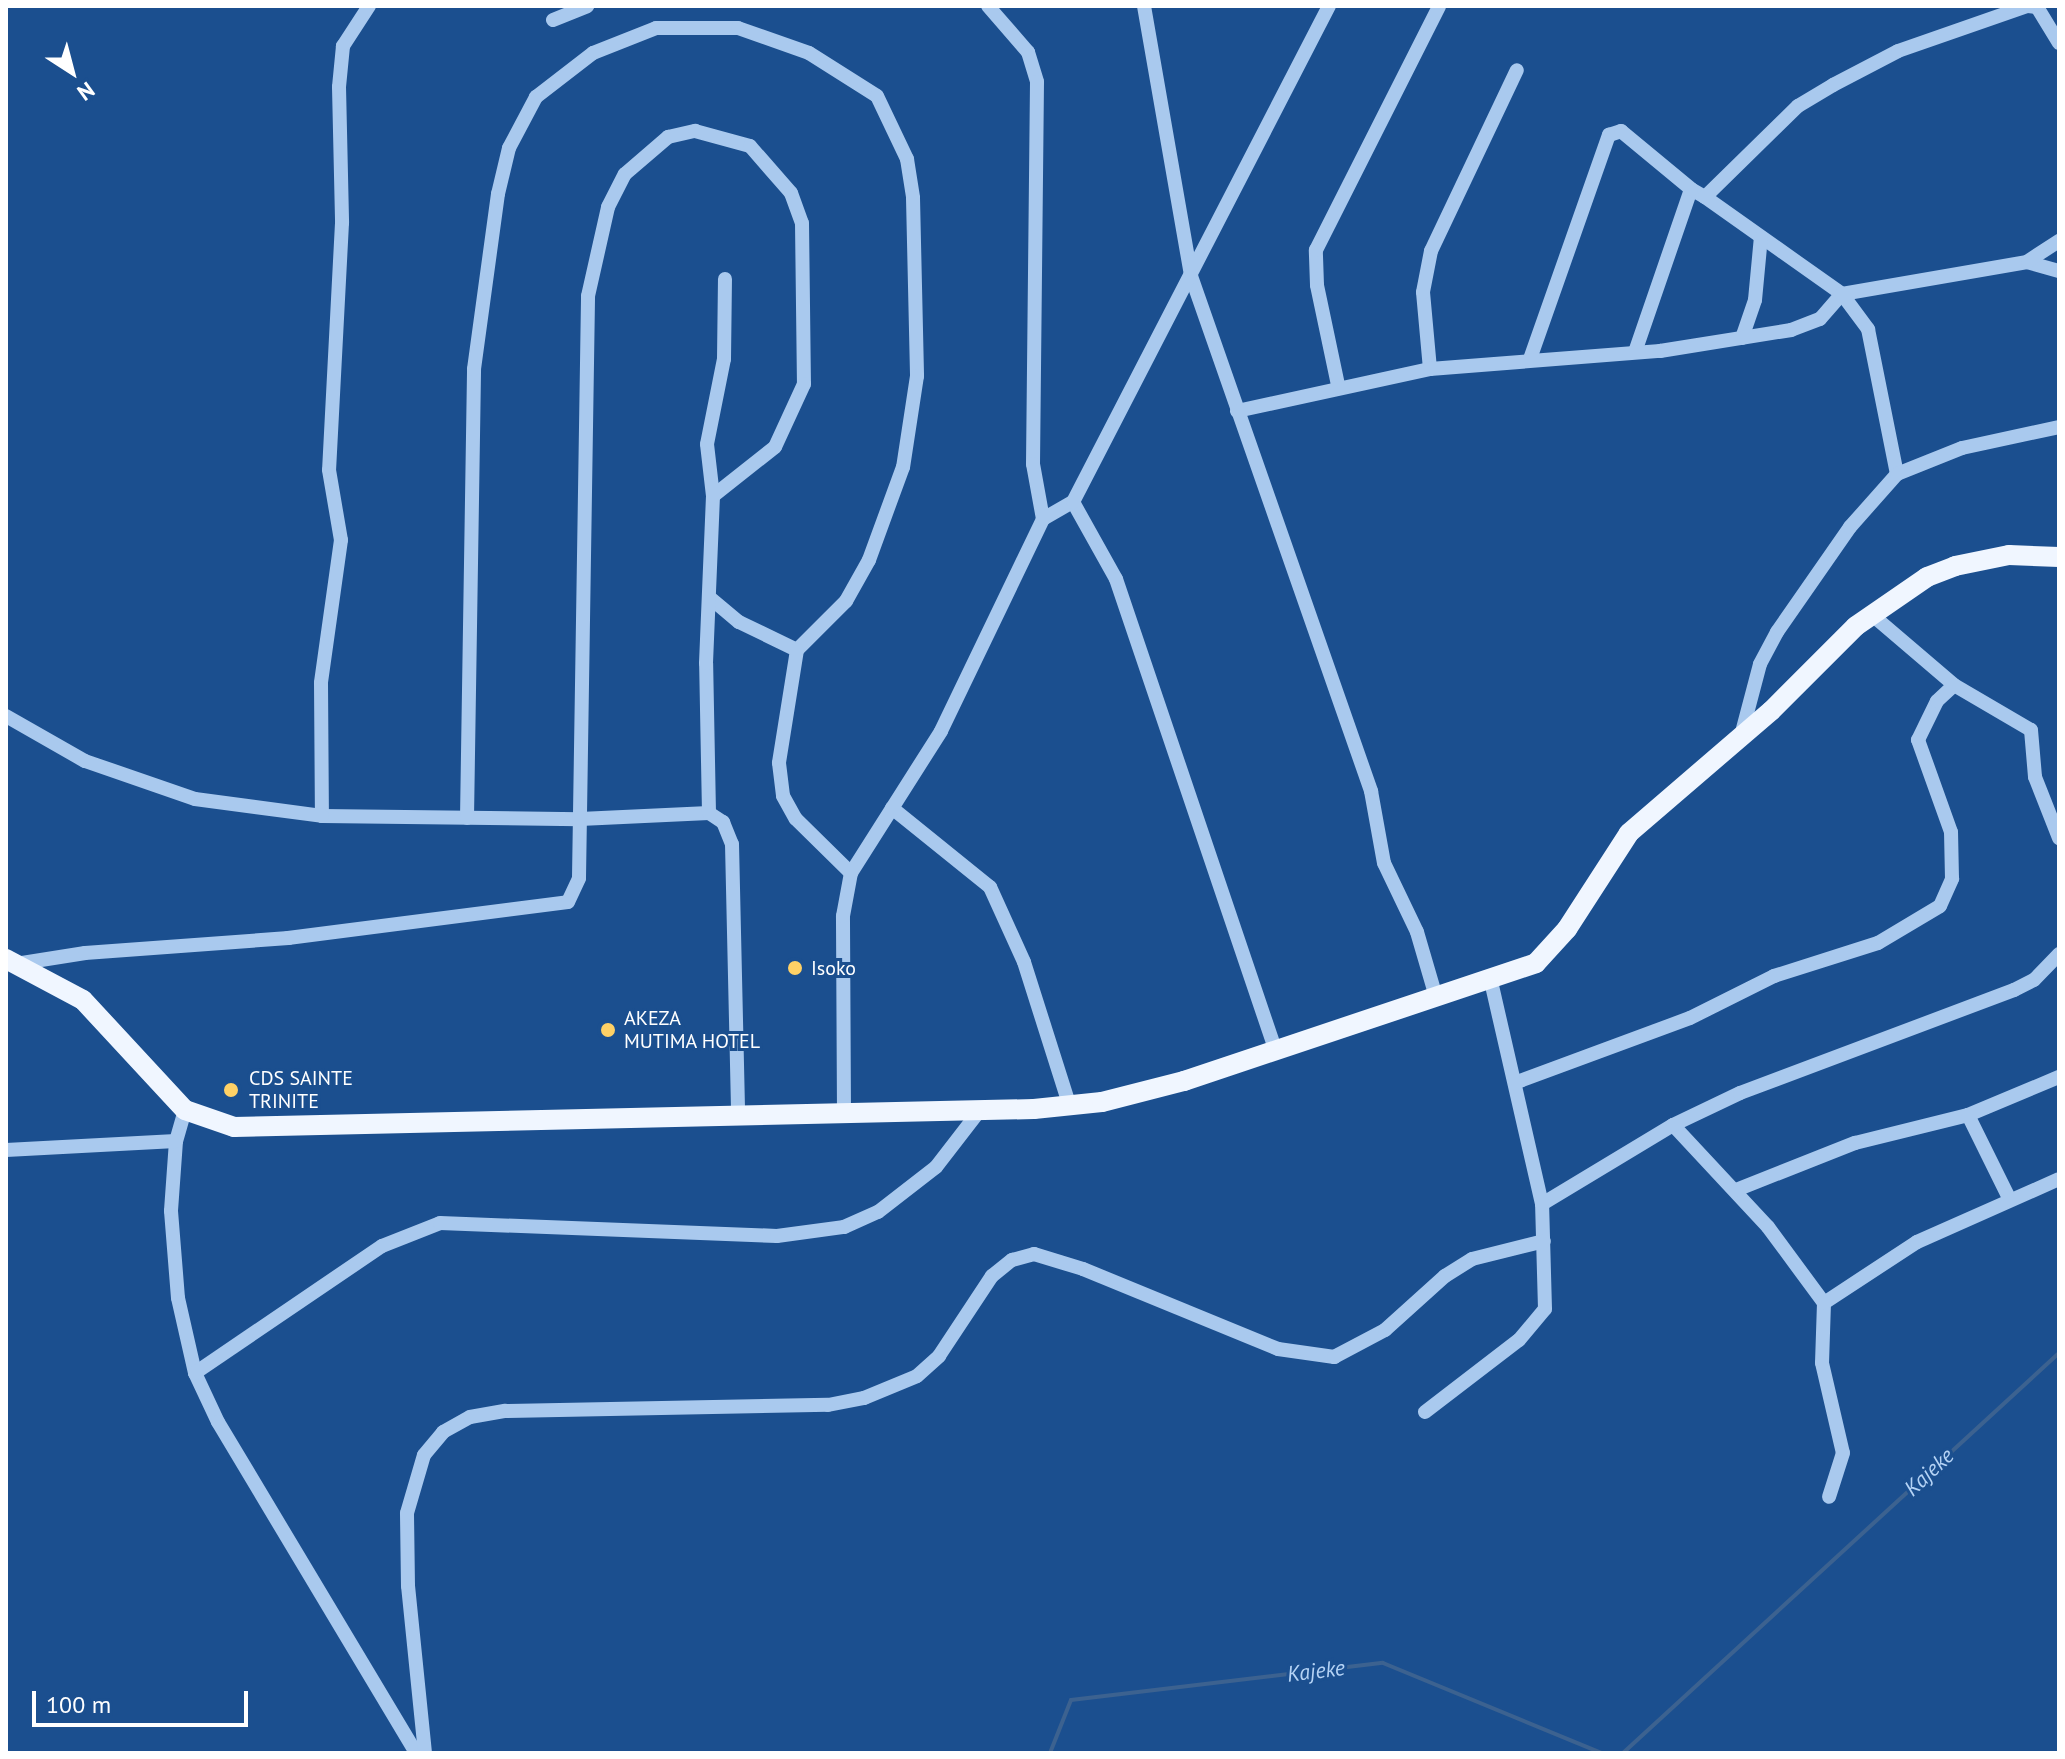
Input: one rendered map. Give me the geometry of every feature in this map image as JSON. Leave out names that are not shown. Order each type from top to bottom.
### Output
[{"type":"main road","points":[[14,961],[83,1000],[185,1110],[234,1127],[274,1130],[738,1114],[1070,1107],[1170,1086],[1275,1048],[1491,981],[1536,963],[1552,948],[1629,833],[1741,736],[1871,614],[1927,577],[1955,566],[2009,555],[2059,557]]},
{"type":"street","points":[[322,816],[321,683],[341,540],[329,470],[342,223],[339,87],[343,46],[369,6]]},
{"type":"street","points":[[553,20],[587,6]]},
{"type":"street","points":[[844,1113],[843,916],[851,873],[969,679],[1043,519],[1033,464],[1037,82],[1028,52],[988,6]]},
{"type":"street","points":[[1144,6],[1191,276],[1371,791],[1384,863],[1417,932],[1436,997]]},
{"type":"street","points":[[1043,519],[1073,502],[1329,6]]},
{"type":"street","points":[[1338,385],[1317,285],[1316,250],[1439,6]]},
{"type":"street","points":[[1705,197],[1798,106],[1898,51],[2028,6],[2037,7],[2059,43]]},
{"type":"street","points":[[467,818],[474,369],[498,194],[515,131],[536,97],[574,64],[656,28],[738,28],[820,58],[877,96],[907,159],[915,237],[917,376],[903,467],[869,560],[846,601],[797,650],[779,763],[783,796],[796,819],[851,873]]},
{"type":"street","points":[[1430,369],[1423,292],[1431,251],[1517,70]]},
{"type":"street","points":[[14,961],[288,938],[553,907],[576,893],[580,819],[588,296],[608,207],[625,174],[668,137],[695,131],[750,146],[774,170],[791,193],[803,239],[807,347],[804,384],[794,415],[775,447],[713,496]]},
{"type":"street","points":[[1530,359],[1609,135],[1621,131],[1691,189],[1842,294],[1868,329],[1897,474]]},
{"type":"street","points":[[1635,352],[1691,189]]},
{"type":"street","points":[[1742,338],[1755,300],[1761,237]]},
{"type":"street","points":[[1237,411],[1338,385],[1430,369],[1635,352],[1742,338],[1814,323],[1842,294],[2027,262],[2059,241]]},
{"type":"street","points":[[2027,262],[2059,271]]},
{"type":"street","points":[[709,813],[709,597],[713,496],[707,444],[724,359],[725,279]]},
{"type":"street","points":[[1741,736],[1760,664],[1777,632],[1850,527],[1897,474],[1962,448],[2059,427]]},
{"type":"street","points":[[1073,502],[1116,579],[1275,1048]]},
{"type":"street","points":[[709,597],[739,622],[797,650]]},
{"type":"street","points":[[1871,614],[1954,685],[2031,730],[2035,777],[2059,838]]},
{"type":"street","points":[[1517,1082],[1690,1018],[1774,976],[1878,943],[1940,906],[1952,879],[1951,832],[1918,740],[1937,701],[1954,685]]},
{"type":"street","points":[[6,716],[85,761],[170,791],[322,816],[580,819],[709,813],[723,822],[732,844],[738,1114]]},
{"type":"street","points":[[892,808],[990,887],[1018,947],[1070,1107]]},
{"type":"street","points":[[1542,1204],[1673,1125],[1740,1093],[2014,990],[2034,980],[2059,954]]},
{"type":"street","points":[[1425,1412],[1536,1324],[1548,1289],[1542,1204],[1517,1082],[1491,981]]},
{"type":"street","points":[[1736,1190],[1855,1143],[1968,1115],[2059,1077]]},
{"type":"street","points":[[185,1110],[176,1141],[173,1251],[195,1373],[218,1422],[416,1753]]},
{"type":"street","points":[[195,1373],[382,1246],[440,1223],[777,1236],[844,1227],[905,1194],[936,1167],[980,1110]]},
{"type":"street","points":[[1968,1115],[2009,1198]]},
{"type":"street","points":[[1673,1125],[1736,1190],[1824,1303],[1822,1363],[1843,1453],[1829,1497]]},
{"type":"street","points":[[6,1150],[176,1141]]},
{"type":"street","points":[[1824,1303],[1917,1242],[2009,1198],[2059,1179]]},
{"type":"street","points":[[425,1753],[408,1586],[407,1513],[424,1455],[443,1432],[470,1417],[505,1411],[828,1405],[864,1398],[917,1376],[939,1356],[992,1276],[1012,1260],[1034,1254],[1083,1269],[1278,1349],[1334,1357],[1385,1330],[1445,1276],[1472,1259],[1544,1241]]},
{"type":"waterway","name":"Kajeke","points":[[1623,1753],[2059,1353]]},
{"type":"waterway","name":"Kajeke","points":[[1050,1753],[1071,1700],[1383,1663],[1601,1753]]},
{"type":"place","name":"Isoko","points":[[795,968]]},
{"type":"place","name":"AKEZA MUTIMA HOTEL","points":[[608,1030]]},
{"type":"place","name":"CDS SAINTE TRINITE","points":[[231,1090]]}]
